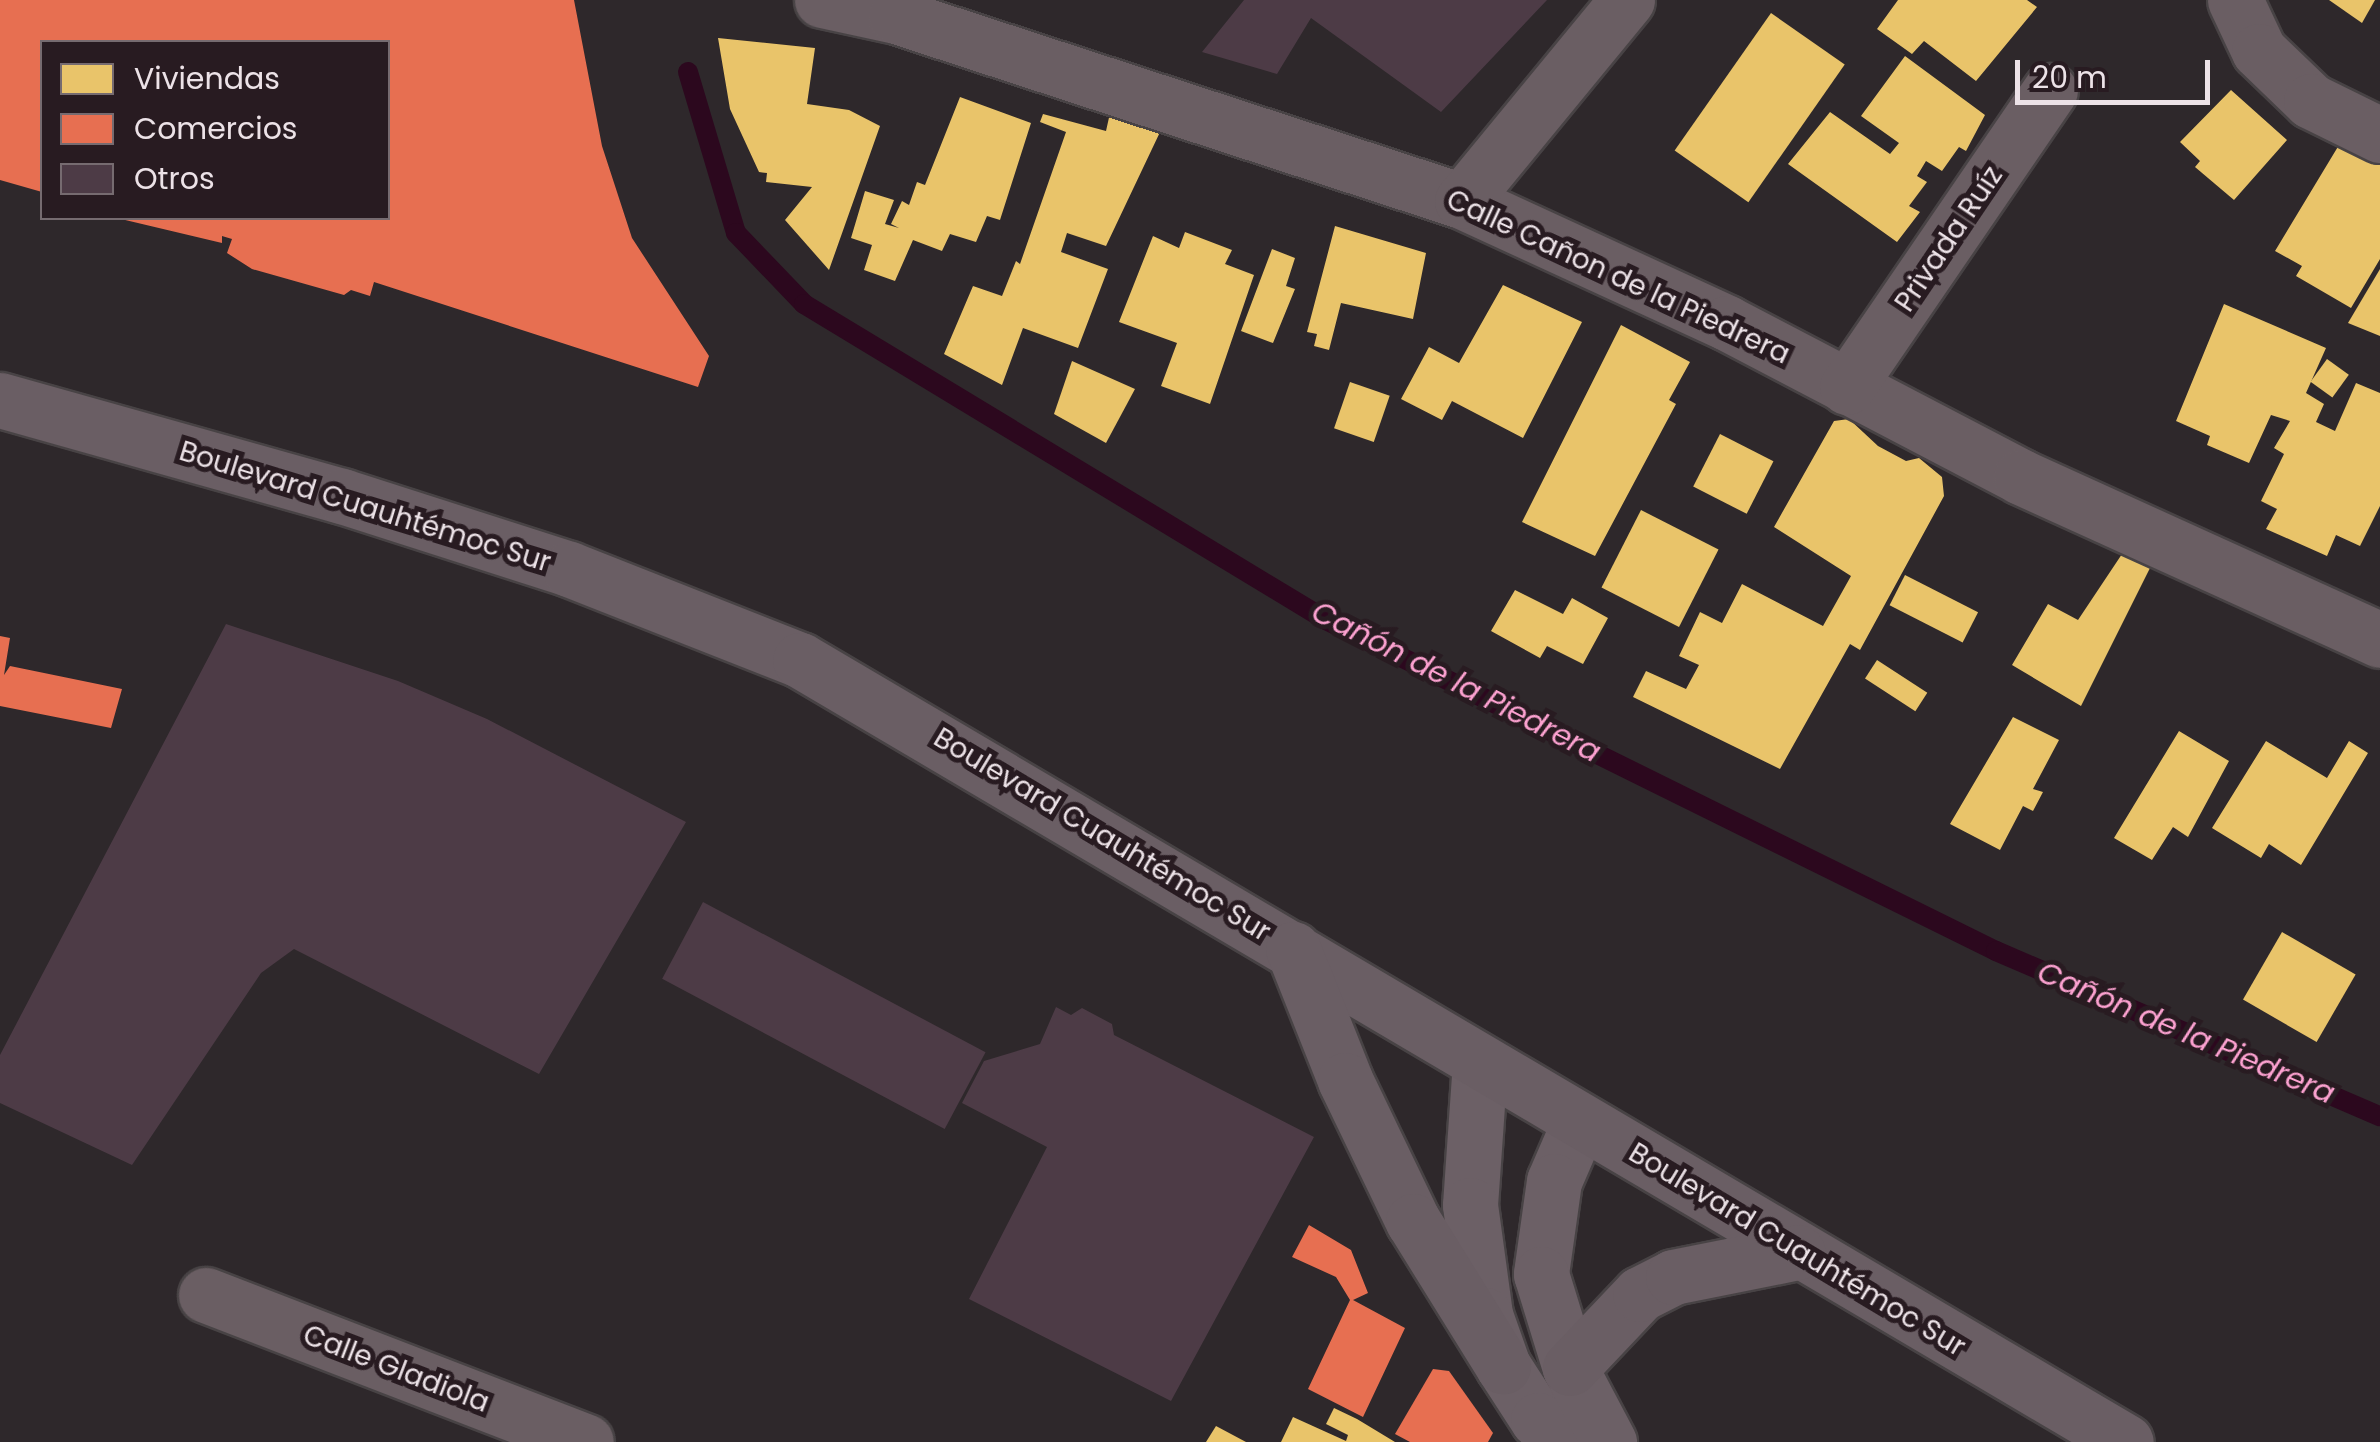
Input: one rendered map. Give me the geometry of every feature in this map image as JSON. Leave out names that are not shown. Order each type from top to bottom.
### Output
[{"type":"main road","name":"Boulevard Cuauhtémoc Sur","points":[[0,400],[342,496],[706,618],[800,660],[918,726],[1798,1252],[2126,1442]]},
{"type":"main road","points":[[0,443],[72,420]]},
{"type":"main road","points":[[1293,949],[1344,1080],[1413,1221],[1549,1435]]},
{"type":"main road","points":[[1480,1062],[1471,1138],[1474,1270],[1503,1366]]},
{"type":"main road","points":[[1580,1121],[1554,1181],[1541,1274],[1570,1368],[1608,1442]]},
{"type":"main road","points":[[1570,1368],[1640,1294],[1673,1277],[1798,1252]]},
{"type":"street","name":"Calle Cañon de la Piedrera","points":[[822,0],[896,16],[1462,202],[1727,323],[2021,477],[2380,640]]},
{"type":"street","points":[[1462,202],[1627,0]]},
{"type":"street","points":[[2236,0],[2258,52],[2311,101],[2380,135]]},
{"type":"street","name":"Privada Ruíz","points":[[1847,388],[2050,91]]},
{"type":"street","name":"Calle Gladiola","points":[[206,1295],[586,1442]]},
{"type":"street","points":[[1549,1435],[1570,1368]]},
{"type":"building: Viviendas","points":[[1898,0],[2027,0],[2037,7],[1976,81],[1924,41],[1912,54],[1877,29]]},
{"type":"building: Viviendas","points":[[2329,0],[2375,0],[2362,23]]},
{"type":"building: Viviendas","points":[[1771,13],[1845,65],[1748,202],[1675,151]]},
{"type":"building: Viviendas","points":[[718,38],[815,48],[807,104],[849,110],[880,126],[829,270],[785,220],[812,187],[766,182],[767,173],[759,172],[730,109]]},
{"type":"building: Viviendas","points":[[1905,56],[1985,115],[1966,151],[1959,147],[1942,171],[1926,161],[1917,176],[1927,182],[1909,206],[1920,212],[1897,242],[1788,164],[1830,112],[1890,154],[1899,143],[1861,116]]},
{"type":"building: Viviendas","points":[[2231,90],[2287,140],[2234,200],[2195,167],[2200,161],[2180,142]]},
{"type":"building: Viviendas","points":[[960,97],[1031,123],[1000,220],[987,216],[976,242],[950,234],[942,251],[913,240],[895,281],[864,270],[872,245],[851,238],[865,191],[894,200],[885,224],[899,228],[891,224],[902,201],[909,205],[917,182],[925,185]]},
{"type":"building: Viviendas","points":[[1110,113],[1161,130],[1106,246],[1067,233],[1061,252],[1108,269],[1078,348],[1023,328],[1002,385],[944,354],[973,286],[1002,296],[1016,261],[1020,264],[1066,132],[1040,122],[1043,114],[1106,131]]},
{"type":"building: Viviendas","points":[[2342,140],[2380,163],[2380,259],[2351,308],[2296,276],[2302,266],[2275,251]]},
{"type":"building: Viviendas","points":[[1335,226],[1426,253],[1413,319],[1341,303],[1329,350],[1314,346],[1317,334],[1307,332]]},
{"type":"building: Viviendas","points":[[1185,232],[1232,250],[1225,264],[1254,275],[1210,404],[1161,386],[1177,343],[1119,322],[1153,236],[1179,248]]},
{"type":"building: Viviendas","points":[[1272,249],[1295,258],[1286,286],[1295,289],[1273,343],[1241,331]]},
{"type":"building: Viviendas","points":[[2380,269],[2380,336],[2348,323]]},
{"type":"building: Viviendas","points":[[1503,285],[1582,322],[1523,438],[1452,401],[1442,420],[1401,399],[1429,347],[1459,363]]},
{"type":"building: Viviendas","points":[[2224,304],[2326,348],[2306,393],[2324,404],[2316,422],[2335,431],[2356,383],[2380,393],[2380,506],[2360,546],[2336,535],[2327,556],[2266,529],[2277,509],[2261,501],[2284,454],[2274,448],[2290,421],[2271,415],[2249,463],[2207,445],[2210,436],[2176,421]]},
{"type":"building: Viviendas","points":[[1621,325],[1690,362],[1669,400],[1676,404],[1595,556],[1522,522]]},
{"type":"building: Viviendas","points":[[2327,359],[2349,375],[2332,398],[2311,382]]},
{"type":"building: Viviendas","points":[[1072,361],[1135,389],[1106,443],[1054,414]]},
{"type":"building: Viviendas","points":[[1350,382],[1390,396],[1374,442],[1334,428]]},
{"type":"building: Viviendas","points":[[1849,419],[1878,446],[1906,461],[1919,458],[1942,477],[1944,496],[1860,650],[1850,644],[1780,769],[1633,697],[1646,671],[1686,689],[1699,665],[1679,656],[1700,612],[1722,623],[1742,584],[1823,626],[1851,576],[1774,527],[1834,421]]},
{"type":"building: Viviendas","points":[[1720,434],[1773,461],[1747,514],[1693,487]]},
{"type":"building: Viviendas","points":[[1641,510],[1719,549],[1679,627],[1602,588]]},
{"type":"building: Viviendas","points":[[2122,554],[2150,568],[2081,706],[2012,665],[2048,604],[2078,620]]},
{"type":"building: Viviendas","points":[[1905,575],[1978,612],[1963,643],[1890,605]]},
{"type":"building: Viviendas","points":[[1515,590],[1563,614],[1572,598],[1608,618],[1583,664],[1547,646],[1540,658],[1491,631]]},
{"type":"building: Viviendas","points":[[1877,660],[1927,693],[1915,711],[1865,678]]},
{"type":"building: Viviendas","points":[[2013,717],[2059,740],[2033,789],[2043,792],[2033,811],[2023,806],[2000,850],[1950,824]]},
{"type":"building: Viviendas","points":[[2179,731],[2229,761],[2188,837],[2173,827],[2152,860],[2114,838]]},
{"type":"building: Viviendas","points":[[2266,741],[2327,778],[2349,741],[2368,753],[2301,865],[2269,844],[2261,858],[2212,828]]},
{"type":"building: Viviendas","points":[[2282,932],[2356,974],[2317,1042],[2243,1000]]},
{"type":"building: Viviendas","points":[[1334,1408],[1395,1442],[1281,1442],[1293,1417],[1346,1441],[1348,1435],[1326,1424]]},
{"type":"building: Viviendas","points":[[1216,1426],[1246,1442],[1206,1442]]},
{"type":"building: Comercios","points":[[0,0],[574,0],[602,146],[632,238],[709,356],[698,387],[374,282],[370,296],[351,290],[344,295],[252,269],[227,253],[232,239],[222,236],[222,243],[125,220],[390,220],[390,40],[40,40],[40,191],[0,180]]},
{"type":"building: Comercios","points":[[0,636],[10,638],[4,675],[10,666],[122,689],[111,728],[0,706]]},
{"type":"building: Comercios","points":[[1309,1225],[1351,1250],[1368,1293],[1353,1300],[1405,1328],[1363,1417],[1308,1389],[1350,1300],[1336,1277],[1292,1257]]},
{"type":"building: Comercios","points":[[1433,1369],[1449,1371],[1493,1433],[1488,1442],[1410,1442],[1395,1434]]},
{"type":"building: Otros","points":[[1244,0],[1547,0],[1441,112],[1311,18],[1277,74],[1202,52]]},
{"type":"building: Otros","points":[[226,624],[398,681],[487,719],[686,822],[539,1074],[294,949],[261,973],[132,1165],[0,1103],[0,1055]]},
{"type":"building: Otros","points":[[703,902],[986,1052],[945,1129],[662,979]]},
{"type":"building: Otros","points":[[1056,1007],[1071,1015],[1082,1008],[1112,1024],[1114,1035],[1314,1137],[1171,1401],[969,1299],[1047,1147],[962,1103],[984,1061],[1040,1044]]},
{"type":"waterway","name":"Cañón de la Piedrera","points":[[688,72],[736,233],[804,304],[1326,620],[1996,951],[2380,1116]]}]
